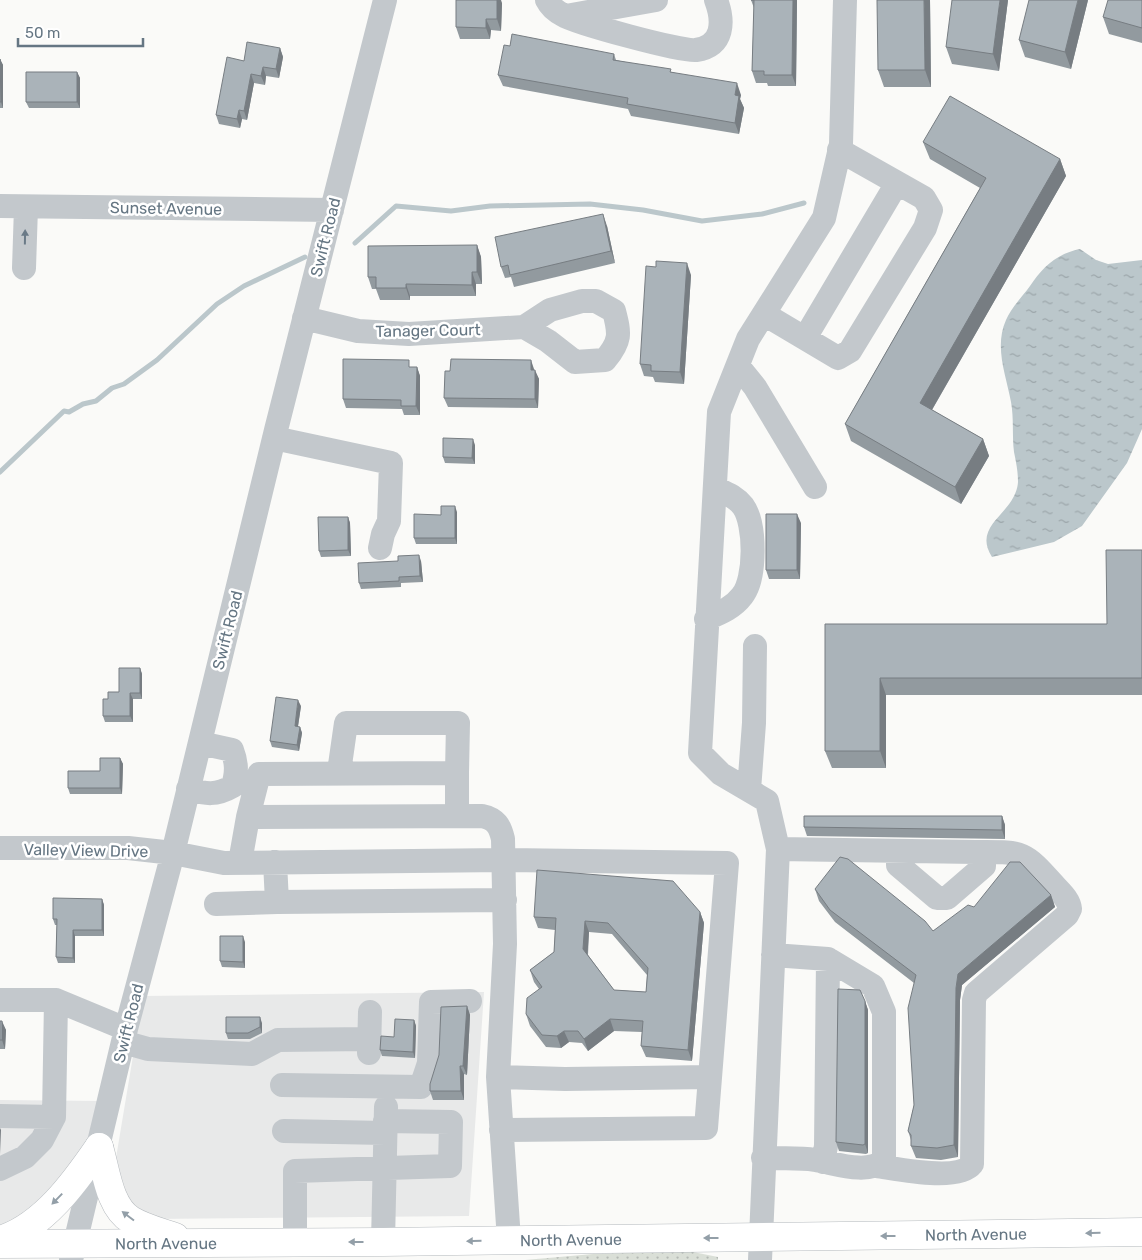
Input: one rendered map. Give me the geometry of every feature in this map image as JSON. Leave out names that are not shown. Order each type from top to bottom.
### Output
[{"type":"main road","points":[[0,1240],[35,1221],[79,1176],[99,1147]]},
{"type":"main road","points":[[99,1147],[114,1197],[120,1210],[132,1220],[188,1242]]},
{"type":"main road","name":"North Avenue","points":[[0,1244],[73,1252],[188,1242],[509,1240],[760,1249],[1142,1232]]},
{"type":"street","name":"Swift Road","points":[[73,1252],[274,438],[385,0]]},
{"type":"street","points":[[546,0],[564,16],[628,37],[694,51],[709,46],[718,36],[722,17],[716,0]]},
{"type":"street","points":[[564,16],[656,0]]},
{"type":"street","points":[[760,1249],[778,849],[767,801],[721,774],[700,753],[706,618],[719,412],[748,340],[824,218],[839,150],[845,0]]},
{"type":"street","points":[[764,314],[838,358],[850,351],[925,228],[931,210],[924,198],[839,150]]},
{"type":"street","points":[[805,338],[897,183]]},
{"type":"street","name":"Sunset Avenue","points":[[0,206],[332,210]]},
{"type":"street","points":[[24,268],[26,206]]},
{"type":"street","name":"Tanager Court","points":[[304,318],[358,331],[409,334],[524,327]]},
{"type":"street","points":[[738,366],[756,387],[815,487]]},
{"type":"street","points":[[274,438],[392,463],[389,521],[380,548]]},
{"type":"street","points":[[706,618],[729,608],[743,596],[751,575],[751,530],[745,508],[734,496],[715,488]]},
{"type":"street","points":[[749,790],[754,724],[755,646]]},
{"type":"street","points":[[339,772],[346,723],[458,723],[457,816]]},
{"type":"street","points":[[188,789],[208,794],[220,794],[232,786],[236,775],[237,762],[232,750],[200,743]]},
{"type":"street","points":[[240,862],[248,817],[259,774],[339,772],[457,773]]},
{"type":"street","points":[[248,817],[457,816],[492,819],[500,827],[504,860],[505,944],[498,1076],[509,1240]]},
{"type":"street","name":"Valley View Drive","points":[[0,848],[128,848],[173,853],[224,863],[504,860],[727,863],[710,1077]]},
{"type":"street","points":[[763,1158],[823,1162],[836,1166],[877,1166],[942,1173],[963,1171],[972,1164],[974,1000],[976,993],[1067,915],[1070,910],[1066,898],[1032,860],[1010,852],[778,849]]},
{"type":"street","points":[[898,851],[898,865],[937,898],[947,898],[984,866],[984,858],[976,852]]},
{"type":"street","points":[[275,862],[277,902]]},
{"type":"street","points":[[216,904],[505,900]]},
{"type":"street","points":[[773,956],[828,959],[873,986],[884,1012],[884,1161],[877,1166]]},
{"type":"street","points":[[823,1162],[826,1146],[828,959]]},
{"type":"street","points":[[0,1000],[56,1000],[148,1049],[252,1054],[278,1040],[369,1046],[370,1012]]},
{"type":"street","points":[[0,1169],[25,1157],[42,1140],[54,1116],[56,1000]]},
{"type":"street","points":[[282,1085],[421,1087],[429,1063],[431,1002],[470,1001]]},
{"type":"street","points":[[498,1076],[565,1079],[710,1077],[706,1128],[501,1130]]},
{"type":"street","points":[[383,1242],[386,1086]]},
{"type":"street","points":[[0,1116],[54,1116]]},
{"type":"street","points":[[284,1131],[451,1122],[450,1166],[295,1171],[295,1242]]},
{"type":"shaded area","points":[[484,992],[469,1216],[153,1219],[136,1214],[117,1182],[115,1164],[143,996]]},
{"type":"shaded area","points":[[0,1100],[103,1101],[88,1152],[31,1217],[0,1227]]},
{"type":"shaded area","points":[[688,1251],[718,1257],[718,1260],[525,1260],[593,1254]]},
{"type":"water","points":[[1080,249],[1096,260],[1108,264],[1142,260],[1142,429],[1127,463],[1082,526],[1054,542],[992,557],[987,546],[987,536],[990,527],[1010,503],[1018,482],[1013,446],[1012,408],[1001,351],[1003,330],[1011,311],[1045,267],[1064,254]]},
{"type":"building","points":[[456,0],[497,0],[497,19],[486,19],[486,28],[456,27]]},
{"type":"building","points":[[754,0],[793,0],[792,75],[764,75],[764,71],[752,71]]},
{"type":"building","points":[[877,0],[924,0],[925,70],[878,70]]},
{"type":"building","points":[[952,0],[1000,0],[993,54],[946,47]]},
{"type":"building","points":[[1029,0],[1078,0],[1065,52],[1019,40]]},
{"type":"building","points":[[1108,0],[1142,0],[1142,28],[1103,17]]},
{"type":"building","points":[[512,34],[614,54],[613,60],[671,69],[670,72],[737,83],[735,95],[739,96],[735,123],[627,104],[628,98],[498,75],[504,45],[510,46]]},
{"type":"building","points":[[247,42],[280,48],[276,69],[263,67],[261,76],[251,74],[244,111],[239,110],[237,119],[216,115],[227,57],[244,61]]},
{"type":"building","points":[[0,59],[1,102],[0,102]]},
{"type":"building","points":[[26,72],[77,72],[77,102],[26,102]]},
{"type":"building","points":[[950,96],[1060,159],[920,403],[983,439],[955,487],[845,424],[986,178],[923,142]]},
{"type":"building","points":[[603,214],[611,251],[510,275],[508,265],[501,267],[495,237]]},
{"type":"building","points":[[477,245],[477,272],[472,272],[472,285],[406,284],[406,288],[376,288],[376,277],[368,277],[368,246]]},
{"type":"building","points":[[656,261],[687,263],[680,372],[651,371],[651,365],[640,364],[646,266],[656,267]]},
{"type":"building","points":[[343,359],[409,360],[409,367],[417,367],[416,406],[401,406],[401,400],[343,399]]},
{"type":"building","points":[[451,359],[531,360],[531,370],[535,370],[535,399],[444,398],[445,371],[450,371]]},
{"type":"building","points":[[443,438],[473,439],[472,458],[443,457]]},
{"type":"building","points":[[441,506],[455,506],[455,538],[414,538],[414,514],[441,515]]},
{"type":"building","points":[[766,514],[797,514],[797,570],[766,570]]},
{"type":"building","points":[[318,517],[348,517],[348,550],[319,551]]},
{"type":"building","points":[[1106,550],[1142,550],[1142,678],[880,678],[880,751],[825,751],[825,624],[1107,624]]},
{"type":"building","points":[[419,555],[420,576],[399,577],[399,581],[359,583],[358,563],[398,561],[398,556]]},
{"type":"building","points":[[119,668],[140,668],[140,693],[130,693],[130,716],[103,716],[103,699],[108,699],[108,692],[119,692]]},
{"type":"building","points":[[276,697],[298,700],[295,726],[300,727],[297,745],[270,741]]},
{"type":"building","points":[[100,758],[120,758],[120,788],[68,788],[68,771],[100,771]]},
{"type":"building","points":[[804,816],[1002,816],[1002,830],[804,827]]},
{"type":"building","points":[[840,857],[848,859],[925,921],[933,931],[968,905],[974,907],[1010,862],[1020,862],[1051,895],[958,974],[956,988],[954,1145],[937,1148],[911,1146],[911,1135],[908,1131],[914,1105],[908,1008],[916,975],[830,910],[815,889]]},
{"type":"building","points":[[537,870],[673,881],[700,912],[688,1050],[641,1046],[643,1021],[610,1019],[584,1039],[578,1031],[564,1031],[557,1036],[542,1035],[526,1014],[527,998],[542,987],[530,970],[554,952],[556,918],[534,917]],"holes":[[[585,921],[608,923],[648,968],[646,992],[614,990],[583,949]]]},
{"type":"building","points":[[53,898],[102,899],[102,930],[73,930],[73,958],[56,957],[57,919],[53,919]]},
{"type":"building","points":[[220,936],[243,936],[243,962],[220,961]]},
{"type":"building","points":[[838,989],[860,990],[865,1001],[865,1144],[863,1145],[836,1142]]},
{"type":"building","points":[[467,1006],[463,1066],[460,1066],[461,1091],[430,1091],[430,1084],[439,1055],[441,1007]]},
{"type":"building","points":[[226,1017],[260,1017],[260,1027],[248,1033],[226,1033]]},
{"type":"building","points":[[395,1019],[414,1020],[413,1052],[380,1050],[381,1036],[394,1037]]},
{"type":"building","points":[[0,1021],[2,1021],[2,1040],[0,1040]]},
{"type":"waterway","points":[[355,243],[396,206],[451,211],[490,206],[590,204],[643,210],[702,221],[762,214],[804,203]]},
{"type":"waterway","points":[[0,472],[64,411],[69,412],[83,404],[96,401],[112,388],[124,384],[157,360],[217,304],[244,286],[305,257]]}]
